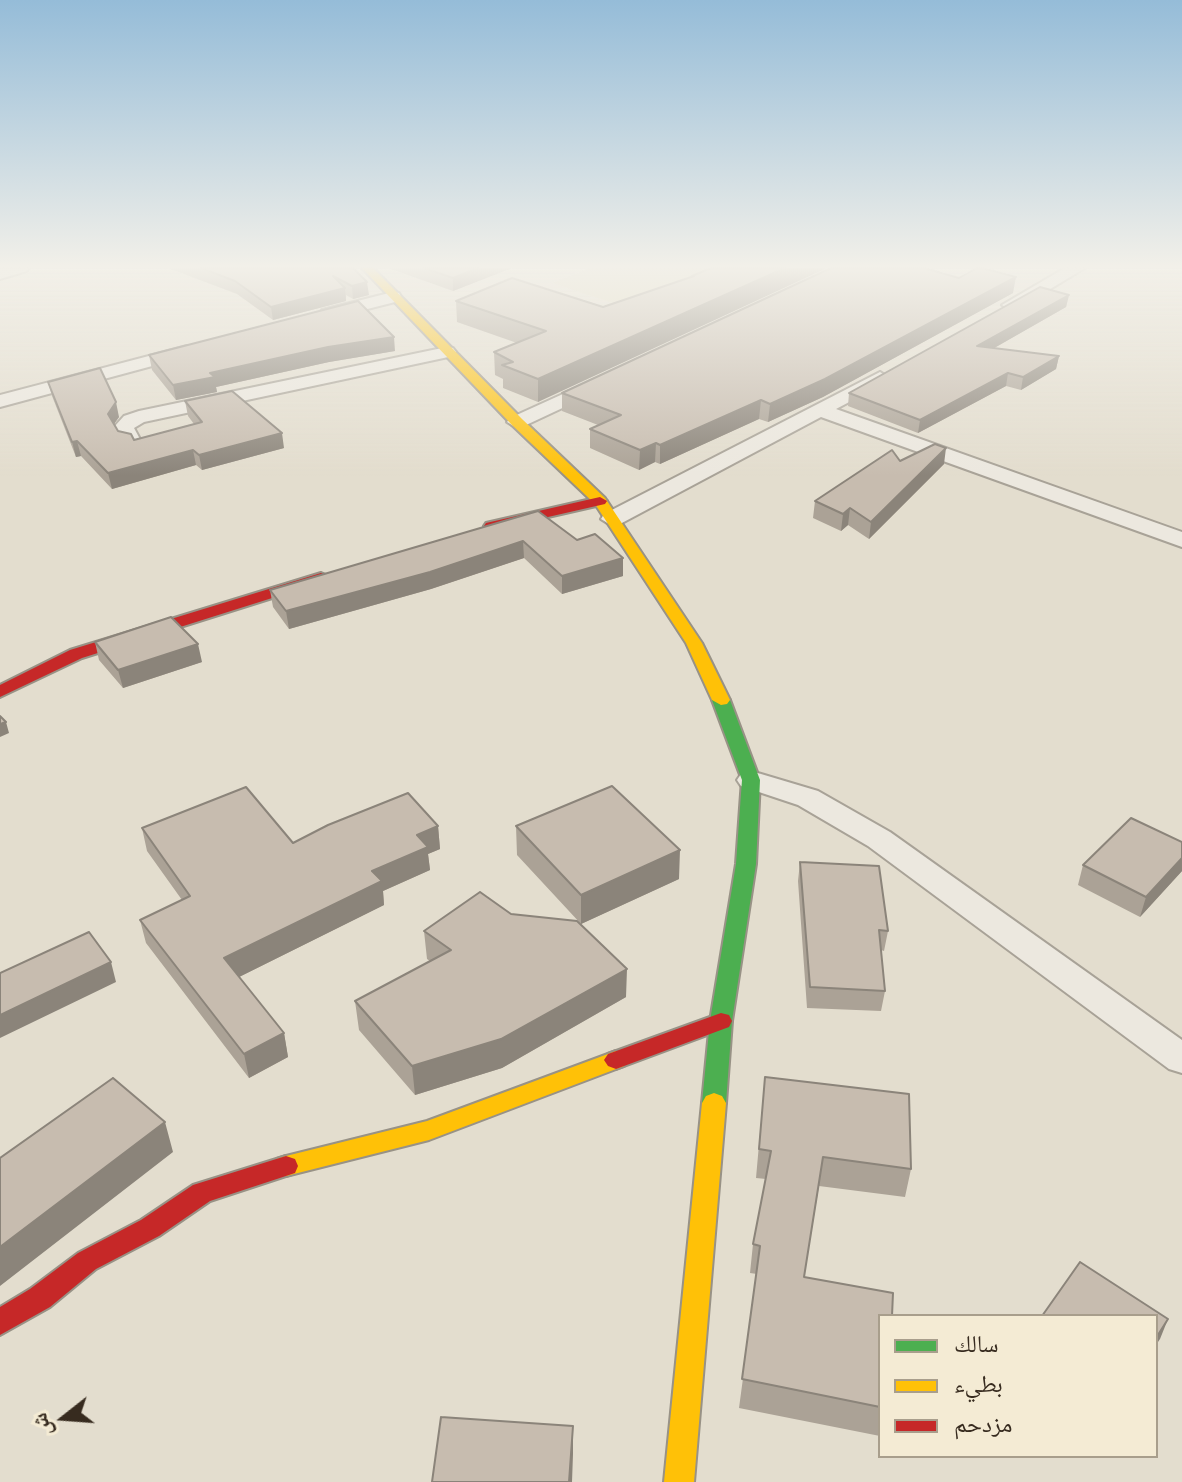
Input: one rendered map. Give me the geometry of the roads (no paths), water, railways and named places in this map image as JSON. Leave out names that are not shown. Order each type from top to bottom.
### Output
[{"type":"street","points":[[432,337],[600,501],[694,643],[715,685],[751,780],[746,864],[721,1021],[679,1482]]},
{"type":"street","points":[[0,401],[211,345]]},
{"type":"street","points":[[131,441],[124,427],[139,417],[447,352]]},
{"type":"street","points":[[612,519],[903,365]]},
{"type":"street","points":[[517,422],[618,375]]},
{"type":"street","points":[[821,410],[1182,540]]},
{"type":"street","points":[[478,530],[600,501]]},
{"type":"street","points":[[0,692],[76,654],[336,573]]},
{"type":"street","points":[[751,780],[808,798],[879,839],[1182,1059]]},
{"type":"street","points":[[0,1322],[40,1298],[87,1261],[150,1228],[202,1193],[291,1165],[429,1130],[721,1021]]}]
